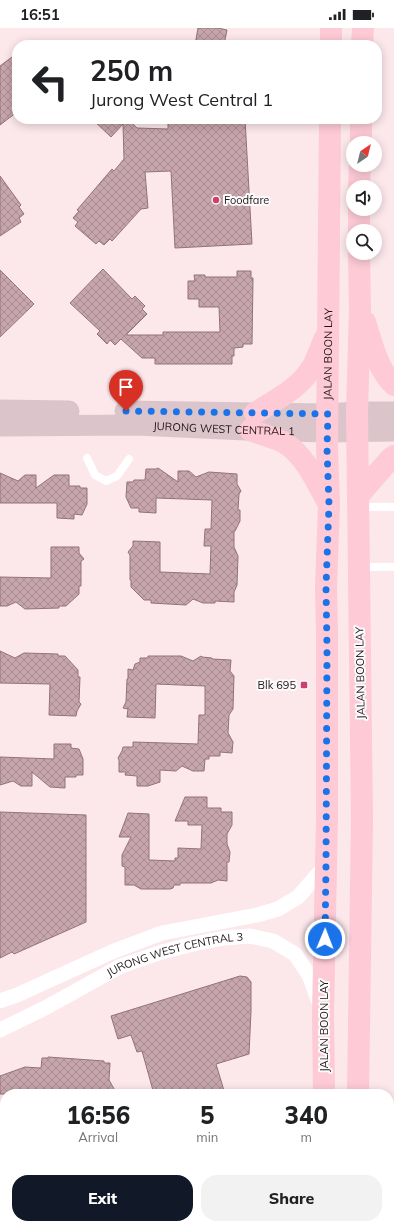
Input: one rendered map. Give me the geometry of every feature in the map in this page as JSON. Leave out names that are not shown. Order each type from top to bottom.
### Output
[{"type":"main road","points":[[331,28],[331,40]]},
{"type":"main road","points":[[362,40],[363,28]]},
{"type":"main road","name":"JALAN BOON LAY","points":[[324,1089],[323,1013],[326,865],[326,587],[329,504],[328,330],[330,124]]},
{"type":"main road","points":[[360,136],[361,124]]},
{"type":"main road","name":"JALAN BOON LAY","points":[[358,1089],[362,826],[357,422],[360,309],[359,260]]},
{"type":"main road","points":[[360,309],[377,360],[394,385]]},
{"type":"main road","points":[[328,330],[314,365],[300,382],[252,422],[285,443],[299,455],[315,478],[329,504]]},
{"type":"main road","points":[[358,502],[390,459],[394,456]]},
{"type":"street","name":"JURONG WEST CENTRAL 1","points":[[0,410],[174,411],[252,422]]},
{"type":"street","points":[[357,422],[394,412]]},
{"type":"street","points":[[357,422],[394,431]]},
{"type":"street","name":"JURONG WEST CENTRAL 1","points":[[0,426],[357,422]]},
{"type":"street","name":"JURONG WEST CENTRAL 3","points":[[0,1001],[17,995],[114,951],[162,933],[257,915],[278,909],[298,897],[326,865]]},
{"type":"street","name":"JURONG WEST CENTRAL 3","points":[[0,1030],[45,1008],[121,966],[162,952],[192,944],[224,938],[250,936],[273,941],[294,954],[309,975],[323,1013]]},
{"type":"lane","points":[[87,458],[95,475],[106,481],[117,476],[128,459]]},
{"type":"lane","points":[[358,502],[394,507]]},
{"type":"lane","points":[[358,567],[394,567]]},
{"type":"building","points":[[198,28],[218,28],[227,30],[225,40],[196,40]]},
{"type":"building","points":[[12,57],[12,116],[0,125],[0,66]]},
{"type":"building","points":[[97,124],[123,124],[111,137]]},
{"type":"building","points":[[123,124],[133,124],[137,128],[168,129],[168,124],[245,124],[252,244],[175,248],[171,171],[145,172],[148,208],[141,209],[112,241],[110,239],[104,245],[99,241],[96,244],[75,226],[78,222],[73,218],[79,211],[77,210],[112,169],[114,171],[124,159]]},
{"type":"building","points":[[0,176],[21,205],[19,207],[24,214],[19,218],[21,222],[0,236]]},
{"type":"building","points":[[103,269],[132,299],[135,296],[145,306],[142,309],[147,314],[126,335],[163,335],[163,332],[220,332],[219,307],[199,307],[199,299],[188,299],[188,281],[195,281],[194,275],[205,275],[205,277],[237,277],[237,271],[251,271],[251,278],[253,278],[252,344],[243,344],[243,347],[234,348],[232,364],[155,364],[155,358],[142,358],[121,339],[115,345],[110,340],[107,344],[97,334],[100,331],[70,303]]},
{"type":"building","points":[[0,270],[34,304],[0,337]]},
{"type":"building","points":[[158,468],[178,482],[178,471],[189,471],[196,477],[209,472],[237,474],[237,484],[241,491],[239,494],[238,510],[240,510],[240,521],[234,531],[234,547],[238,556],[237,585],[234,592],[234,602],[215,601],[215,603],[203,603],[193,599],[186,605],[151,603],[151,600],[144,600],[131,587],[130,555],[128,552],[133,546],[133,541],[160,542],[160,572],[210,574],[211,546],[204,546],[205,529],[211,529],[212,500],[156,498],[156,513],[139,512],[139,508],[131,508],[126,497],[127,482],[133,482],[134,480],[145,480],[146,469]]},
{"type":"building","points":[[0,473],[18,481],[25,475],[36,475],[36,488],[54,475],[69,475],[69,486],[80,486],[80,488],[87,488],[87,504],[82,515],[74,514],[74,519],[57,518],[57,503],[0,503]]},
{"type":"building","points":[[51,547],[79,547],[79,553],[84,559],[81,561],[81,586],[79,586],[79,594],[66,606],[59,606],[59,608],[25,609],[16,602],[7,606],[0,606],[0,577],[51,578]]},
{"type":"building","points":[[0,651],[15,658],[24,653],[58,654],[58,656],[65,656],[78,670],[78,677],[80,677],[79,702],[81,704],[76,716],[49,715],[50,684],[0,683]]},
{"type":"building","points":[[148,656],[181,656],[193,661],[201,656],[212,659],[231,660],[230,671],[234,676],[233,709],[229,715],[228,733],[233,742],[232,753],[220,752],[220,756],[209,756],[209,759],[205,759],[204,771],[193,771],[182,766],[176,771],[160,770],[160,782],[148,786],[137,786],[137,776],[125,775],[126,772],[119,772],[118,758],[123,747],[133,747],[133,742],[198,744],[199,715],[205,715],[205,686],[156,684],[155,718],[127,717],[128,709],[123,708],[126,702],[128,669],[133,670],[135,664],[140,662],[140,658],[148,658]]},
{"type":"building","points":[[54,744],[71,744],[71,748],[79,749],[83,759],[83,775],[76,775],[76,777],[65,777],[65,788],[50,787],[32,772],[32,786],[21,786],[13,781],[0,785],[0,757],[54,759]]},
{"type":"building","points":[[185,797],[207,797],[207,808],[221,808],[221,812],[232,812],[232,825],[227,834],[227,844],[230,852],[229,862],[227,862],[227,881],[218,880],[211,883],[180,883],[180,885],[174,885],[173,888],[170,889],[141,889],[134,885],[125,885],[125,867],[122,866],[122,855],[131,837],[119,837],[128,813],[149,814],[149,860],[175,861],[175,858],[178,858],[178,848],[201,849],[202,825],[188,825],[188,821],[175,821]]},
{"type":"building","points":[[0,812],[86,815],[86,922],[14,954],[12,952],[0,958]]},
{"type":"building","points":[[240,976],[247,977],[251,982],[249,1054],[216,1064],[224,1089],[153,1089],[142,1051],[137,1052],[131,1035],[118,1039],[111,1016]]},
{"type":"building","points":[[42,1058],[104,1061],[104,1063],[110,1063],[109,1080],[114,1089],[0,1089],[0,1076],[25,1067],[41,1068]]},
{"type":"place","name":"Foodfare","points":[[216,200]]},
{"type":"place","name":"Blk 695","points":[[304,685]]},
{"type":"route","points":[[126,411],[328,414],[327,449],[329,504],[326,587],[325,939]]}]
